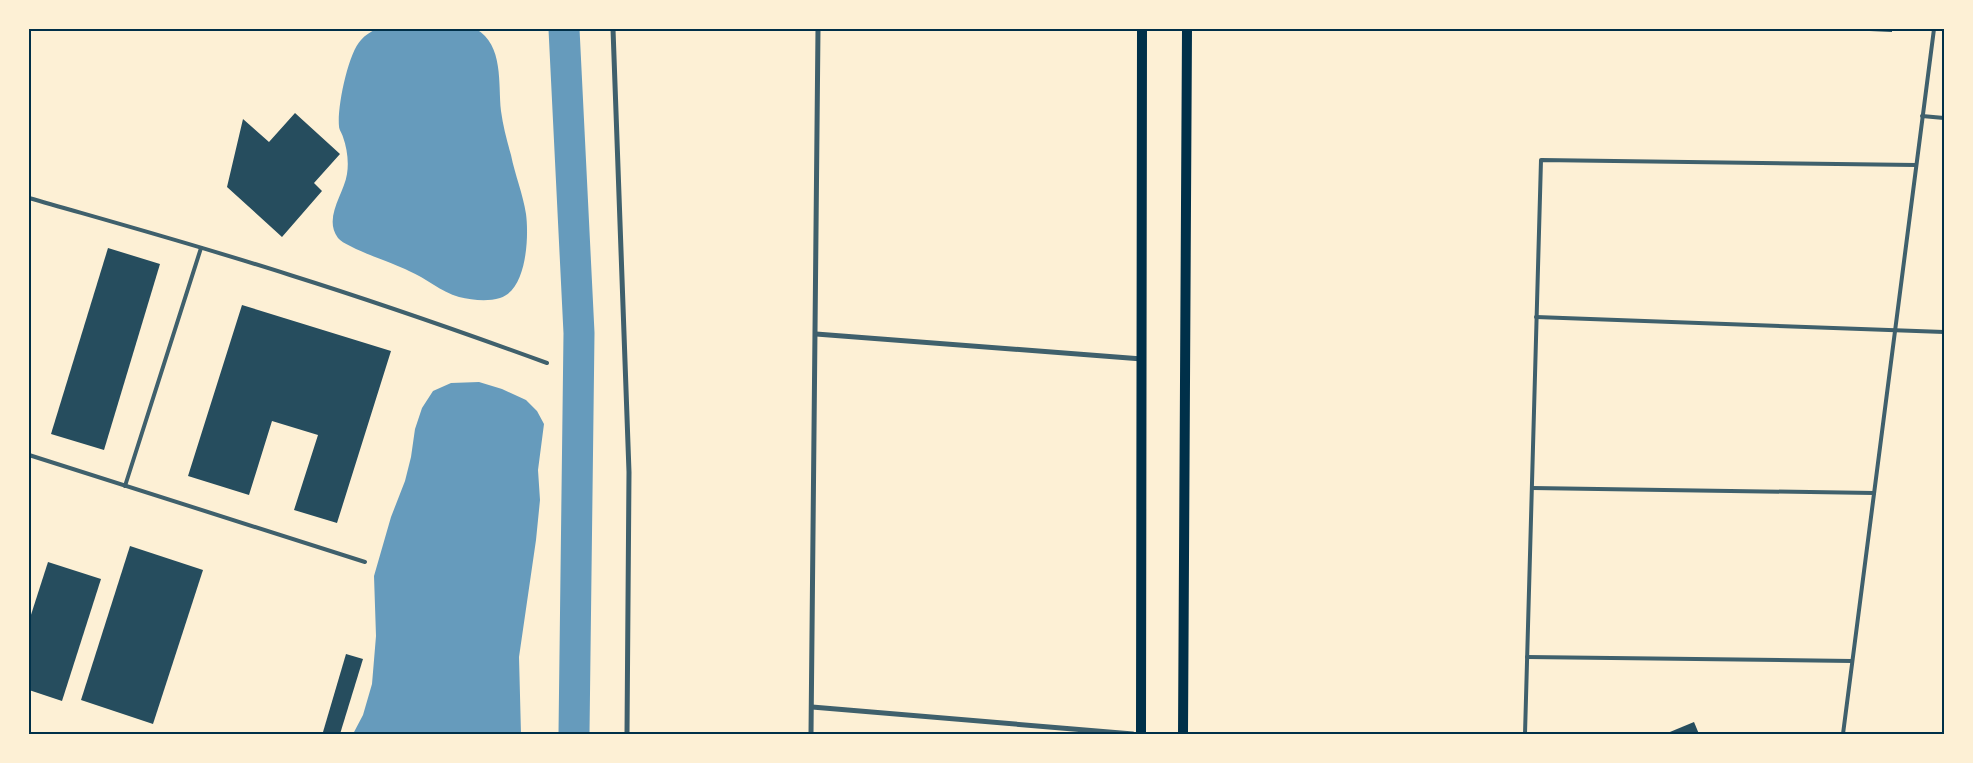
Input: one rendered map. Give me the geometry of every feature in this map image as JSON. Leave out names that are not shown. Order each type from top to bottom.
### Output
[{"type":"main road","points":[[1141,734],[1142,29]]},
{"type":"main road","points":[[1184,734],[1187,29]]},
{"type":"street","points":[[613,29],[629,472],[627,734]]},
{"type":"street","points":[[811,734],[818,29]]},
{"type":"street","points":[[816,334],[1142,359]]},
{"type":"street","points":[[812,706],[1133,734]]},
{"type":"lane","points":[[1843,734],[1934,29]]},
{"type":"lane","points":[[1922,116],[1944,118]]},
{"type":"lane","points":[[1525,734],[1541,160],[1916,165]]},
{"type":"lane","points":[[29,198],[201,248],[410,314],[547,363]]},
{"type":"lane","points":[[125,486],[201,248]]},
{"type":"lane","points":[[1536,317],[1944,332]]},
{"type":"lane","points":[[29,455],[365,562]]},
{"type":"lane","points":[[1532,488],[1874,493]]},
{"type":"lane","points":[[1527,657],[1852,662]]},
{"type":"water","points":[[376,29],[476,29],[485,36],[491,45],[498,66],[503,122],[523,199],[527,224],[526,248],[521,274],[516,285],[509,293],[500,298],[480,300],[452,295],[415,274],[350,246],[338,238],[334,230],[333,214],[348,169],[347,150],[339,129],[344,81],[356,47],[364,37]]},
{"type":"water","points":[[479,382],[502,389],[526,400],[537,411],[544,424],[538,470],[540,500],[536,540],[519,657],[521,734],[353,734],[363,715],[372,684],[376,636],[374,576],[391,517],[405,481],[415,429],[422,408],[433,391],[451,383]]},
{"type":"building","points":[[1892,29],[1892,32],[1847,30]]},
{"type":"building","points":[[295,113],[340,154],[314,183],[322,191],[282,237],[227,187],[243,119],[269,142]]},
{"type":"building","points":[[108,248],[160,264],[104,450],[51,434]]},
{"type":"building","points":[[242,305],[391,351],[337,523],[294,510],[318,435],[272,421],[249,495],[188,476]]},
{"type":"building","points":[[130,546],[203,570],[153,724],[81,700]]},
{"type":"building","points":[[48,562],[101,579],[62,701],[29,690],[29,621]]},
{"type":"building","points":[[346,654],[363,659],[340,734],[331,734],[323,732]]},
{"type":"building","points":[[1694,722],[1699,734],[1665,734]]},
{"type":"waterway","points":[[564,29],[579,333],[574,734]]}]
